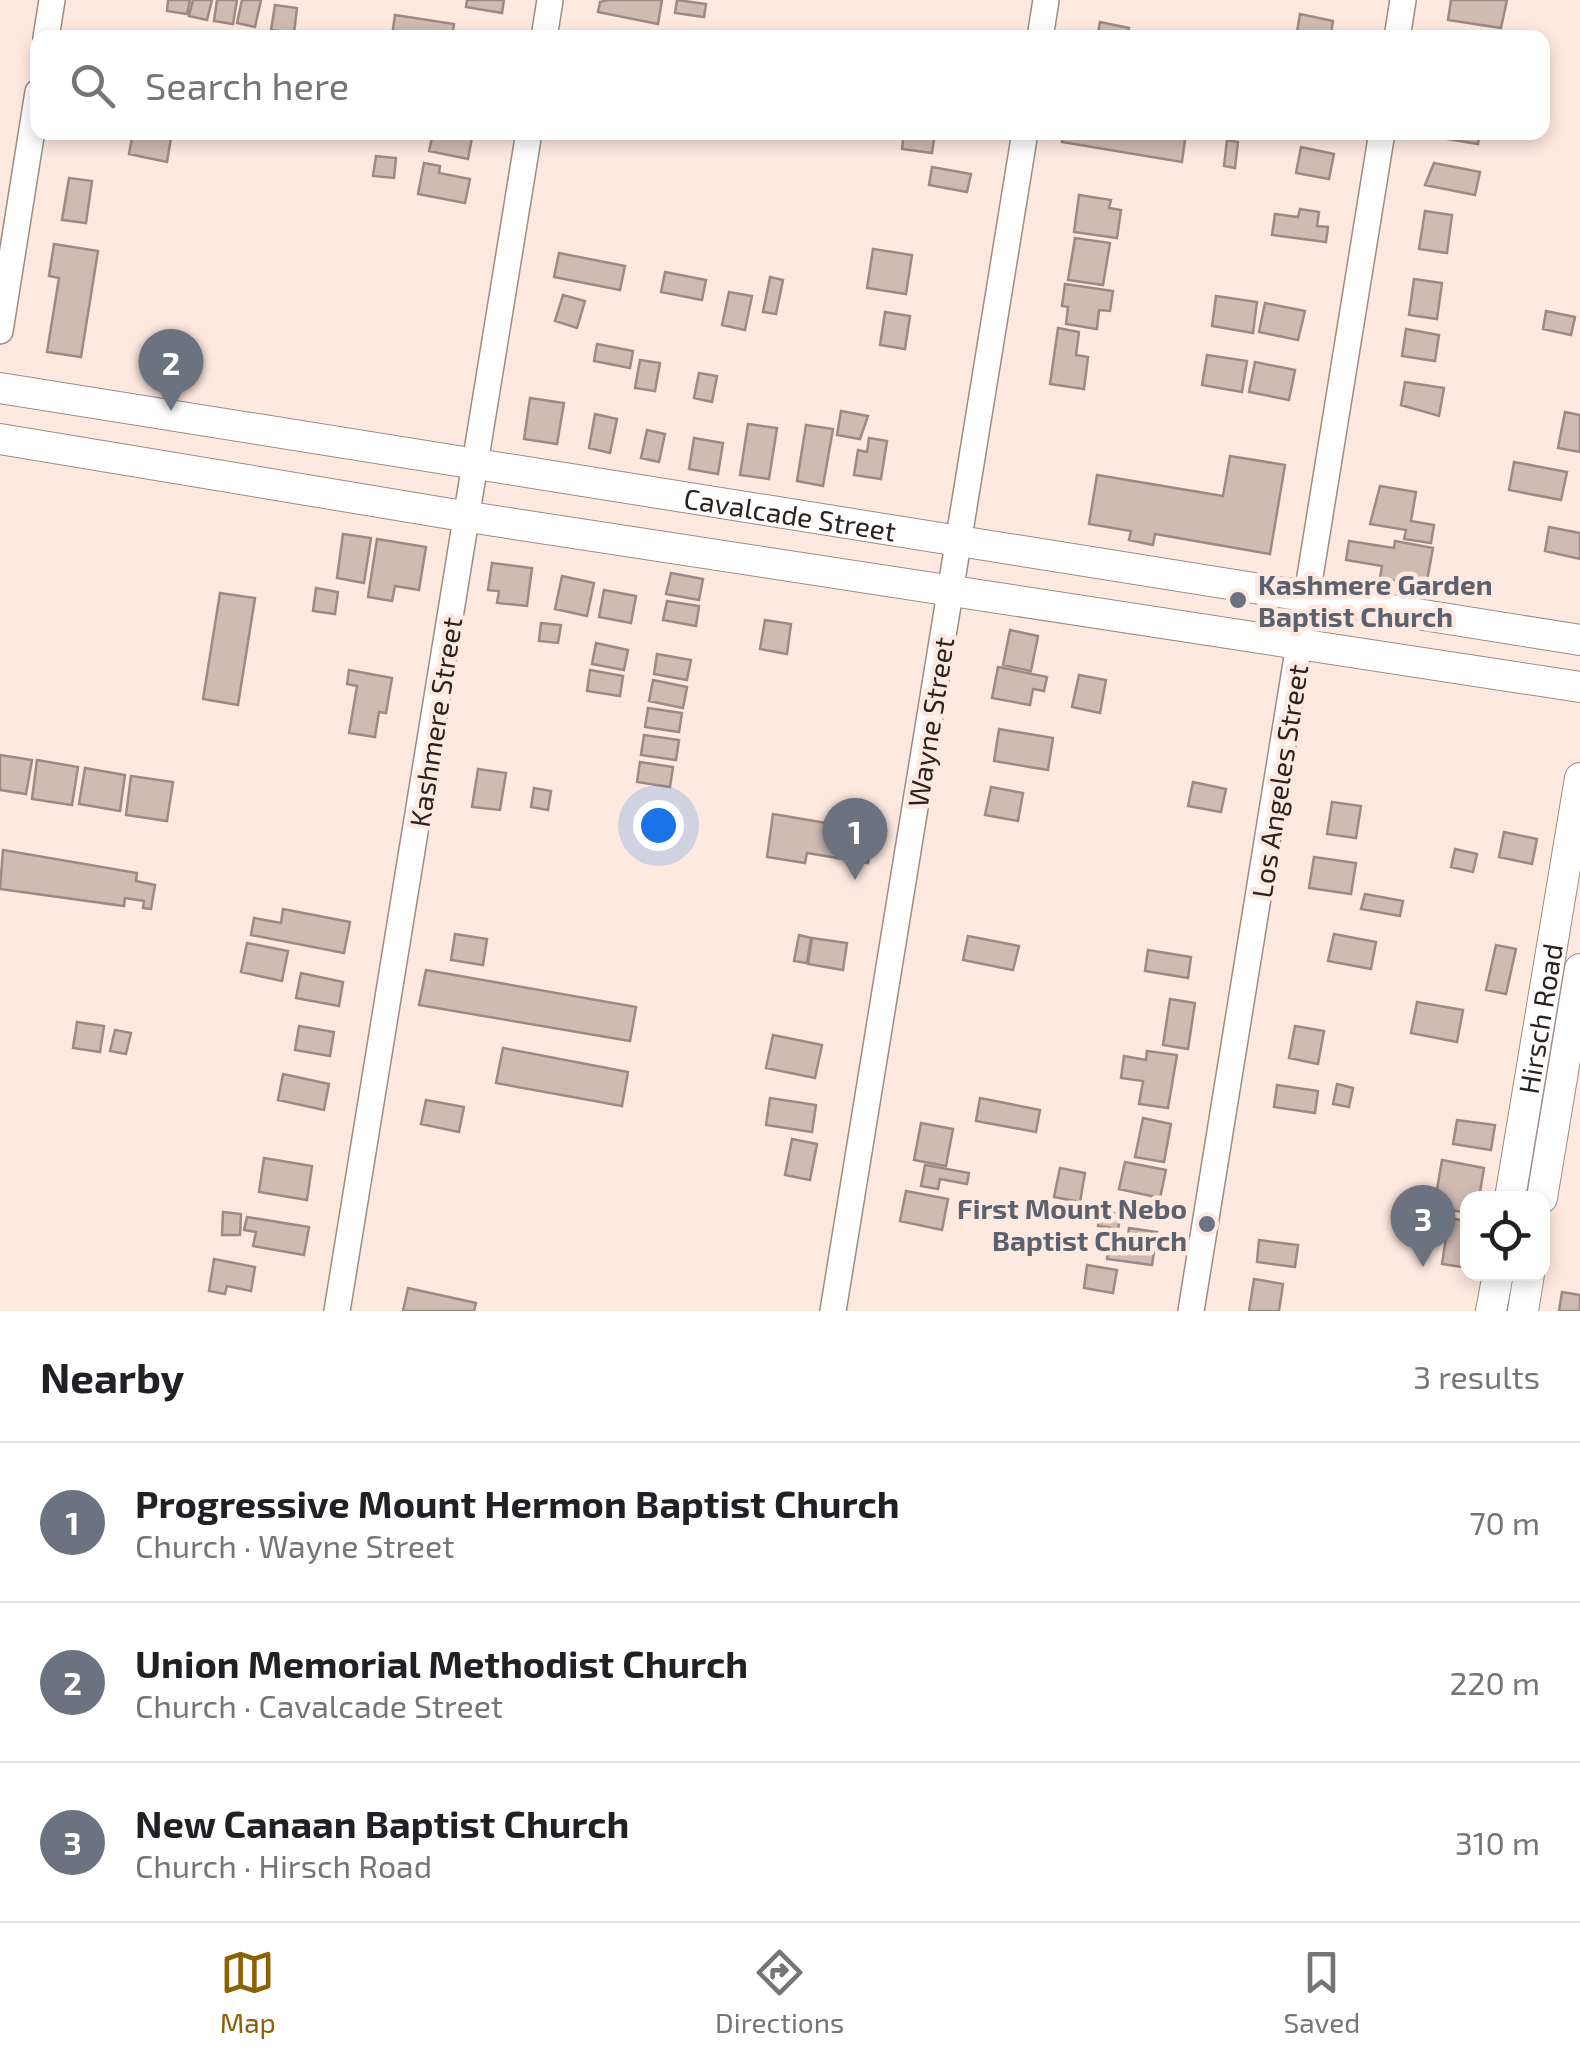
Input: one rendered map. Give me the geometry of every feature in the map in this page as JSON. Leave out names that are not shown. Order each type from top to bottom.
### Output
[{"type":"main road","name":"Cavalcade Street","points":[[0,388],[1580,640]]},
{"type":"main road","points":[[227,477],[236,426]]},
{"type":"main road","name":"Cavalcade Street","points":[[0,439],[468,517],[1580,687]]},
{"type":"main road","points":[[716,554],[723,502]]},
{"type":"main road","name":"Hirsch Road","points":[[1511,1191],[1580,778]]},
{"type":"main road","name":"Hirsch Road","points":[[1543,1191],[1580,969]]},
{"type":"main road","points":[[1492,1311],[1497,1281]]},
{"type":"main road","points":[[1522,1311],[1528,1281]]},
{"type":"street","points":[[47,30],[52,0]]},
{"type":"street","points":[[545,30],[550,0]]},
{"type":"street","points":[[1041,30],[1046,0]]},
{"type":"street","points":[[1398,30],[1403,0]]},
{"type":"street","points":[[0,332],[30,140]]},
{"type":"street","name":"Kashmere Street","points":[[337,1311],[529,140]]},
{"type":"street","name":"Wayne Street","points":[[833,1311],[1024,140]]},
{"type":"street","name":"Los Angeles Street","points":[[1191,1311],[1310,598],[1381,140]]},
{"type":"building","points":[[168,0],[190,0],[187,14],[167,11]]},
{"type":"building","points":[[193,0],[212,0],[207,20],[189,16]]},
{"type":"building","points":[[217,0],[237,0],[233,24],[214,21]]},
{"type":"building","points":[[242,0],[261,0],[255,27],[237,23]]},
{"type":"building","points":[[467,0],[504,0],[502,13],[466,7]]},
{"type":"building","points":[[662,0],[658,24],[598,12],[600,2]]},
{"type":"building","points":[[677,0],[706,4],[704,17],[675,13]]},
{"type":"building","points":[[1451,0],[1507,0],[1501,28],[1448,20]]},
{"type":"building","points":[[275,5],[297,8],[294,30],[271,30]]},
{"type":"building","points":[[1300,14],[1333,21],[1332,30],[1297,30]]},
{"type":"building","points":[[395,15],[454,24],[453,30],[393,30]]},
{"type":"building","points":[[1100,22],[1129,28],[1129,30],[1098,30]]},
{"type":"building","points":[[132,140],[171,140],[167,162],[129,154]]},
{"type":"building","points":[[432,140],[472,140],[468,159],[429,151]]},
{"type":"building","points":[[903,140],[934,140],[932,153],[902,149]]},
{"type":"building","points":[[1062,140],[1185,140],[1182,162]]},
{"type":"building","points":[[1227,140],[1238,142],[1235,168],[1224,166]]},
{"type":"building","points":[[1301,147],[1334,154],[1329,179],[1296,173]]},
{"type":"building","points":[[376,156],[396,158],[394,178],[373,176]]},
{"type":"building","points":[[424,163],[440,166],[439,173],[470,179],[465,203],[418,194]]},
{"type":"building","points":[[1434,163],[1480,172],[1475,195],[1425,185]]},
{"type":"building","points":[[932,167],[971,174],[967,192],[929,185]]},
{"type":"building","points":[[69,178],[92,181],[86,223],[62,220]]},
{"type":"building","points":[[1079,195],[1111,200],[1109,208],[1121,210],[1117,238],[1074,232]]},
{"type":"building","points":[[1300,209],[1319,212],[1317,226],[1328,227],[1326,242],[1272,235],[1275,214],[1298,217]]},
{"type":"building","points":[[1425,211],[1452,215],[1447,253],[1419,249]]},
{"type":"building","points":[[1075,238],[1110,243],[1103,285],[1068,280]]},
{"type":"building","points":[[54,244],[98,251],[81,357],[47,352],[59,278],[49,276]]},
{"type":"building","points":[[873,249],[912,255],[906,294],[867,288]]},
{"type":"building","points":[[559,253],[625,266],[620,290],[554,277]]},
{"type":"building","points":[[665,272],[706,280],[702,300],[661,292]]},
{"type":"building","points":[[770,277],[783,280],[776,314],[763,312]]},
{"type":"building","points":[[1414,279],[1442,283],[1437,319],[1409,315]]},
{"type":"building","points":[[1065,284],[1113,291],[1110,311],[1099,310],[1097,329],[1066,324],[1068,307],[1062,306]]},
{"type":"building","points":[[729,292],[752,296],[745,330],[722,325]]},
{"type":"building","points":[[563,295],[585,301],[577,328],[555,321]]},
{"type":"building","points":[[1216,296],[1257,302],[1253,333],[1212,326]]},
{"type":"building","points":[[1265,303],[1305,311],[1298,340],[1259,332]]},
{"type":"building","points":[[1546,311],[1575,317],[1571,335],[1543,329]]},
{"type":"building","points":[[885,312],[910,316],[905,349],[880,345]]},
{"type":"building","points":[[1058,328],[1079,332],[1076,355],[1088,357],[1084,389],[1050,384]]},
{"type":"building","points":[[1406,329],[1439,335],[1435,361],[1402,356]]},
{"type":"building","points":[[597,344],[633,351],[630,368],[594,361]]},
{"type":"building","points":[[1207,355],[1247,361],[1242,392],[1202,385]]},
{"type":"building","points":[[640,360],[660,363],[655,391],[635,388]]},
{"type":"building","points":[[1255,362],[1295,370],[1289,400],[1249,392]]},
{"type":"building","points":[[699,373],[717,376],[712,402],[694,398]]},
{"type":"building","points":[[1405,382],[1444,388],[1439,416],[1401,405]]},
{"type":"building","points":[[530,398],[564,403],[557,444],[524,439]]},
{"type":"building","points":[[841,411],[868,416],[860,439],[837,435]]},
{"type":"building","points":[[1565,412],[1580,415],[1580,452],[1558,448]]},
{"type":"building","points":[[595,414],[617,419],[610,453],[589,448]]},
{"type":"building","points":[[748,424],[777,428],[769,479],[740,475]]},
{"type":"building","points":[[806,425],[833,429],[823,486],[797,481]]},
{"type":"building","points":[[647,430],[665,434],[659,462],[641,458]]},
{"type":"building","points":[[694,438],[723,443],[718,474],[689,469]]},
{"type":"building","points":[[869,438],[887,441],[881,479],[854,475],[858,450],[867,452]]},
{"type":"building","points":[[1230,456],[1285,465],[1270,554],[1155,534],[1153,545],[1129,540],[1131,531],[1089,524],[1097,475],[1223,496]]},
{"type":"building","points":[[1514,462],[1567,472],[1561,500],[1509,490]]},
{"type":"building","points":[[1380,486],[1416,492],[1411,521],[1434,525],[1431,543],[1404,539],[1406,530],[1370,524]]},
{"type":"building","points":[[1549,527],[1580,533],[1580,559],[1545,551]]},
{"type":"building","points":[[343,534],[371,538],[364,583],[337,578]]},
{"type":"building","points":[[377,539],[426,547],[419,590],[395,586],[392,601],[368,597]]},
{"type":"building","points":[[1349,541],[1394,548],[1395,541],[1433,548],[1426,586],[1380,578],[1382,566],[1346,560]]},
{"type":"building","points":[[492,563],[532,568],[527,606],[497,603],[499,591],[488,590]]},
{"type":"building","points":[[671,573],[703,579],[699,600],[666,594]]},
{"type":"building","points":[[562,576],[594,583],[587,616],[555,609]]},
{"type":"building","points":[[316,588],[338,592],[335,614],[313,611]]},
{"type":"building","points":[[604,590],[636,596],[631,623],[599,617]]},
{"type":"building","points":[[220,593],[255,598],[238,705],[203,699]]},
{"type":"building","points":[[667,601],[699,606],[696,626],[663,620]]},
{"type":"building","points":[[765,620],[791,624],[787,654],[760,649]]},
{"type":"building","points":[[541,623],[561,625],[558,643],[539,641]]},
{"type":"building","points":[[1010,630],[1038,636],[1031,671],[1003,665]]},
{"type":"building","points":[[596,643],[628,650],[624,670],[592,664]]},
{"type":"building","points":[[657,654],[691,660],[687,680],[654,674]]},
{"type":"building","points":[[998,667],[1047,677],[1044,691],[1033,689],[1030,705],[992,698]]},
{"type":"building","points":[[349,670],[392,678],[386,713],[379,712],[375,737],[349,733],[357,686],[347,684]]},
{"type":"building","points":[[590,670],[623,676],[620,696],[587,691]]},
{"type":"building","points":[[1079,675],[1106,680],[1100,713],[1072,707]]},
{"type":"building","points":[[653,680],[687,687],[683,708],[649,701]]},
{"type":"building","points":[[648,708],[682,713],[679,732],[645,727]]},
{"type":"building","points":[[999,729],[1053,738],[1048,770],[994,761]]},
{"type":"building","points":[[644,735],[679,740],[676,760],[641,755]]},
{"type":"building","points":[[0,755],[32,760],[26,794],[0,790]]},
{"type":"building","points":[[37,760],[78,767],[72,805],[32,799]]},
{"type":"building","points":[[640,762],[673,767],[670,787],[637,782]]},
{"type":"building","points":[[85,768],[125,775],[120,811],[79,804]]},
{"type":"building","points":[[478,769],[506,773],[500,810],[472,807]]},
{"type":"building","points":[[131,776],[173,782],[167,821],[126,815]]},
{"type":"building","points":[[1193,782],[1226,789],[1221,812],[1188,806]]},
{"type":"building","points":[[991,787],[1023,793],[1018,821],[985,815]]},
{"type":"building","points":[[534,788],[551,791],[548,810],[531,807]]},
{"type":"building","points":[[1332,802],[1361,806],[1356,838],[1327,834]]},
{"type":"building","points":[[773,814],[874,831],[868,863],[807,853],[805,863],[767,857]]},
{"type":"building","points":[[1504,832],[1537,839],[1532,864],[1499,857]]},
{"type":"building","points":[[1455,849],[1477,854],[1473,872],[1451,867]]},
{"type":"building","points":[[3,850],[137,873],[136,881],[155,885],[151,909],[143,908],[144,901],[125,898],[124,906],[0,889]]},
{"type":"building","points":[[1314,857],[1356,863],[1351,894],[1309,888]]},
{"type":"building","points":[[1365,894],[1403,901],[1400,916],[1361,909]]},
{"type":"building","points":[[283,909],[350,922],[344,953],[251,935],[254,918],[281,923]]},
{"type":"building","points":[[455,934],[487,939],[483,965],[451,960]]},
{"type":"building","points":[[1334,934],[1376,942],[1371,969],[1328,961]]},
{"type":"building","points":[[799,935],[811,938],[807,963],[794,961]]},
{"type":"building","points":[[968,936],[1019,946],[1013,970],[963,960]]},
{"type":"building","points":[[812,938],[847,943],[843,970],[808,964]]},
{"type":"building","points":[[247,943],[288,951],[282,981],[241,972]]},
{"type":"building","points":[[1496,945],[1516,949],[1506,994],[1486,990]]},
{"type":"building","points":[[1148,950],[1191,957],[1188,978],[1145,971]]},
{"type":"building","points":[[426,970],[636,1007],[630,1041],[419,1005]]},
{"type":"building","points":[[301,973],[343,982],[339,1006],[296,998]]},
{"type":"building","points":[[1170,999],[1195,1003],[1188,1049],[1163,1045]]},
{"type":"building","points":[[1417,1002],[1463,1010],[1457,1042],[1411,1033]]},
{"type":"building","points":[[77,1022],[104,1026],[100,1052],[73,1048]]},
{"type":"building","points":[[299,1026],[334,1032],[330,1056],[295,1050]]},
{"type":"building","points":[[1295,1026],[1324,1031],[1318,1064],[1289,1058]]},
{"type":"building","points":[[115,1030],[131,1033],[126,1054],[110,1051]]},
{"type":"building","points":[[773,1035],[822,1045],[815,1078],[766,1068]]},
{"type":"building","points":[[503,1048],[628,1072],[622,1106],[496,1083]]},
{"type":"building","points":[[1147,1051],[1177,1055],[1168,1108],[1139,1104],[1143,1081],[1121,1078],[1124,1056],[1146,1060]]},
{"type":"building","points":[[283,1074],[329,1084],[324,1110],[278,1100]]},
{"type":"building","points":[[1337,1084],[1353,1088],[1349,1107],[1333,1104]]},
{"type":"building","points":[[1277,1085],[1318,1091],[1315,1113],[1274,1107]]},
{"type":"building","points":[[770,1098],[816,1105],[812,1132],[766,1125]]},
{"type":"building","points":[[980,1098],[1040,1110],[1036,1132],[976,1121]]},
{"type":"building","points":[[426,1100],[464,1107],[459,1132],[421,1124]]},
{"type":"building","points":[[1143,1118],[1171,1124],[1164,1162],[1135,1157]]},
{"type":"building","points":[[1457,1120],[1495,1125],[1491,1150],[1453,1144]]},
{"type":"building","points":[[921,1123],[953,1129],[946,1166],[914,1160]]},
{"type":"building","points":[[792,1139],[817,1144],[810,1180],[785,1175]]},
{"type":"building","points":[[264,1158],[312,1166],[307,1200],[259,1192]]},
{"type":"building","points":[[1442,1160],[1484,1168],[1480,1191],[1460,1191],[1460,1212],[1423,1205],[1425,1193],[1436,1195]]},
{"type":"building","points":[[1125,1162],[1166,1170],[1160,1198],[1119,1189]]},
{"type":"building","points":[[925,1165],[969,1173],[967,1184],[940,1179],[938,1189],[921,1186]]},
{"type":"building","points":[[1060,1168],[1085,1173],[1080,1202],[1054,1197]]},
{"type":"building","points":[[906,1191],[948,1199],[942,1230],[900,1221]]},
{"type":"building","points":[[1100,1211],[1121,1214],[1118,1229],[1098,1226]]},
{"type":"building","points":[[223,1212],[241,1214],[240,1235],[222,1235]]},
{"type":"building","points":[[247,1217],[309,1227],[304,1255],[253,1246],[256,1232],[244,1230]]},
{"type":"building","points":[[1449,1218],[1460,1220],[1460,1267],[1442,1264]]},
{"type":"building","points":[[1129,1228],[1157,1232],[1152,1265],[1107,1259],[1109,1243],[1127,1245]]},
{"type":"building","points":[[1259,1240],[1298,1245],[1295,1267],[1257,1262]]},
{"type":"building","points":[[214,1259],[255,1267],[251,1291],[227,1286],[225,1294],[209,1291]]},
{"type":"building","points":[[1087,1265],[1117,1270],[1113,1293],[1084,1288]]},
{"type":"building","points":[[1254,1279],[1283,1284],[1279,1311],[1249,1311]]},
{"type":"building","points":[[408,1288],[476,1303],[474,1311],[403,1311]]},
{"type":"building","points":[[1562,1292],[1580,1295],[1580,1311],[1559,1311]]},
{"type":"place","name":"Union Memorial Methodist Church","points":[[171,411]]},
{"type":"place","name":"Kashmere Garden Baptist Church","points":[[1238,600]]},
{"type":"place","name":"Progressive Mount Hermon Baptist Church","points":[[855,880]]},
{"type":"place","name":"First Mount Nebo Baptist Church","points":[[1207,1224]]},
{"type":"place","name":"New Canaan Baptist Church","points":[[1423,1267]]}]
